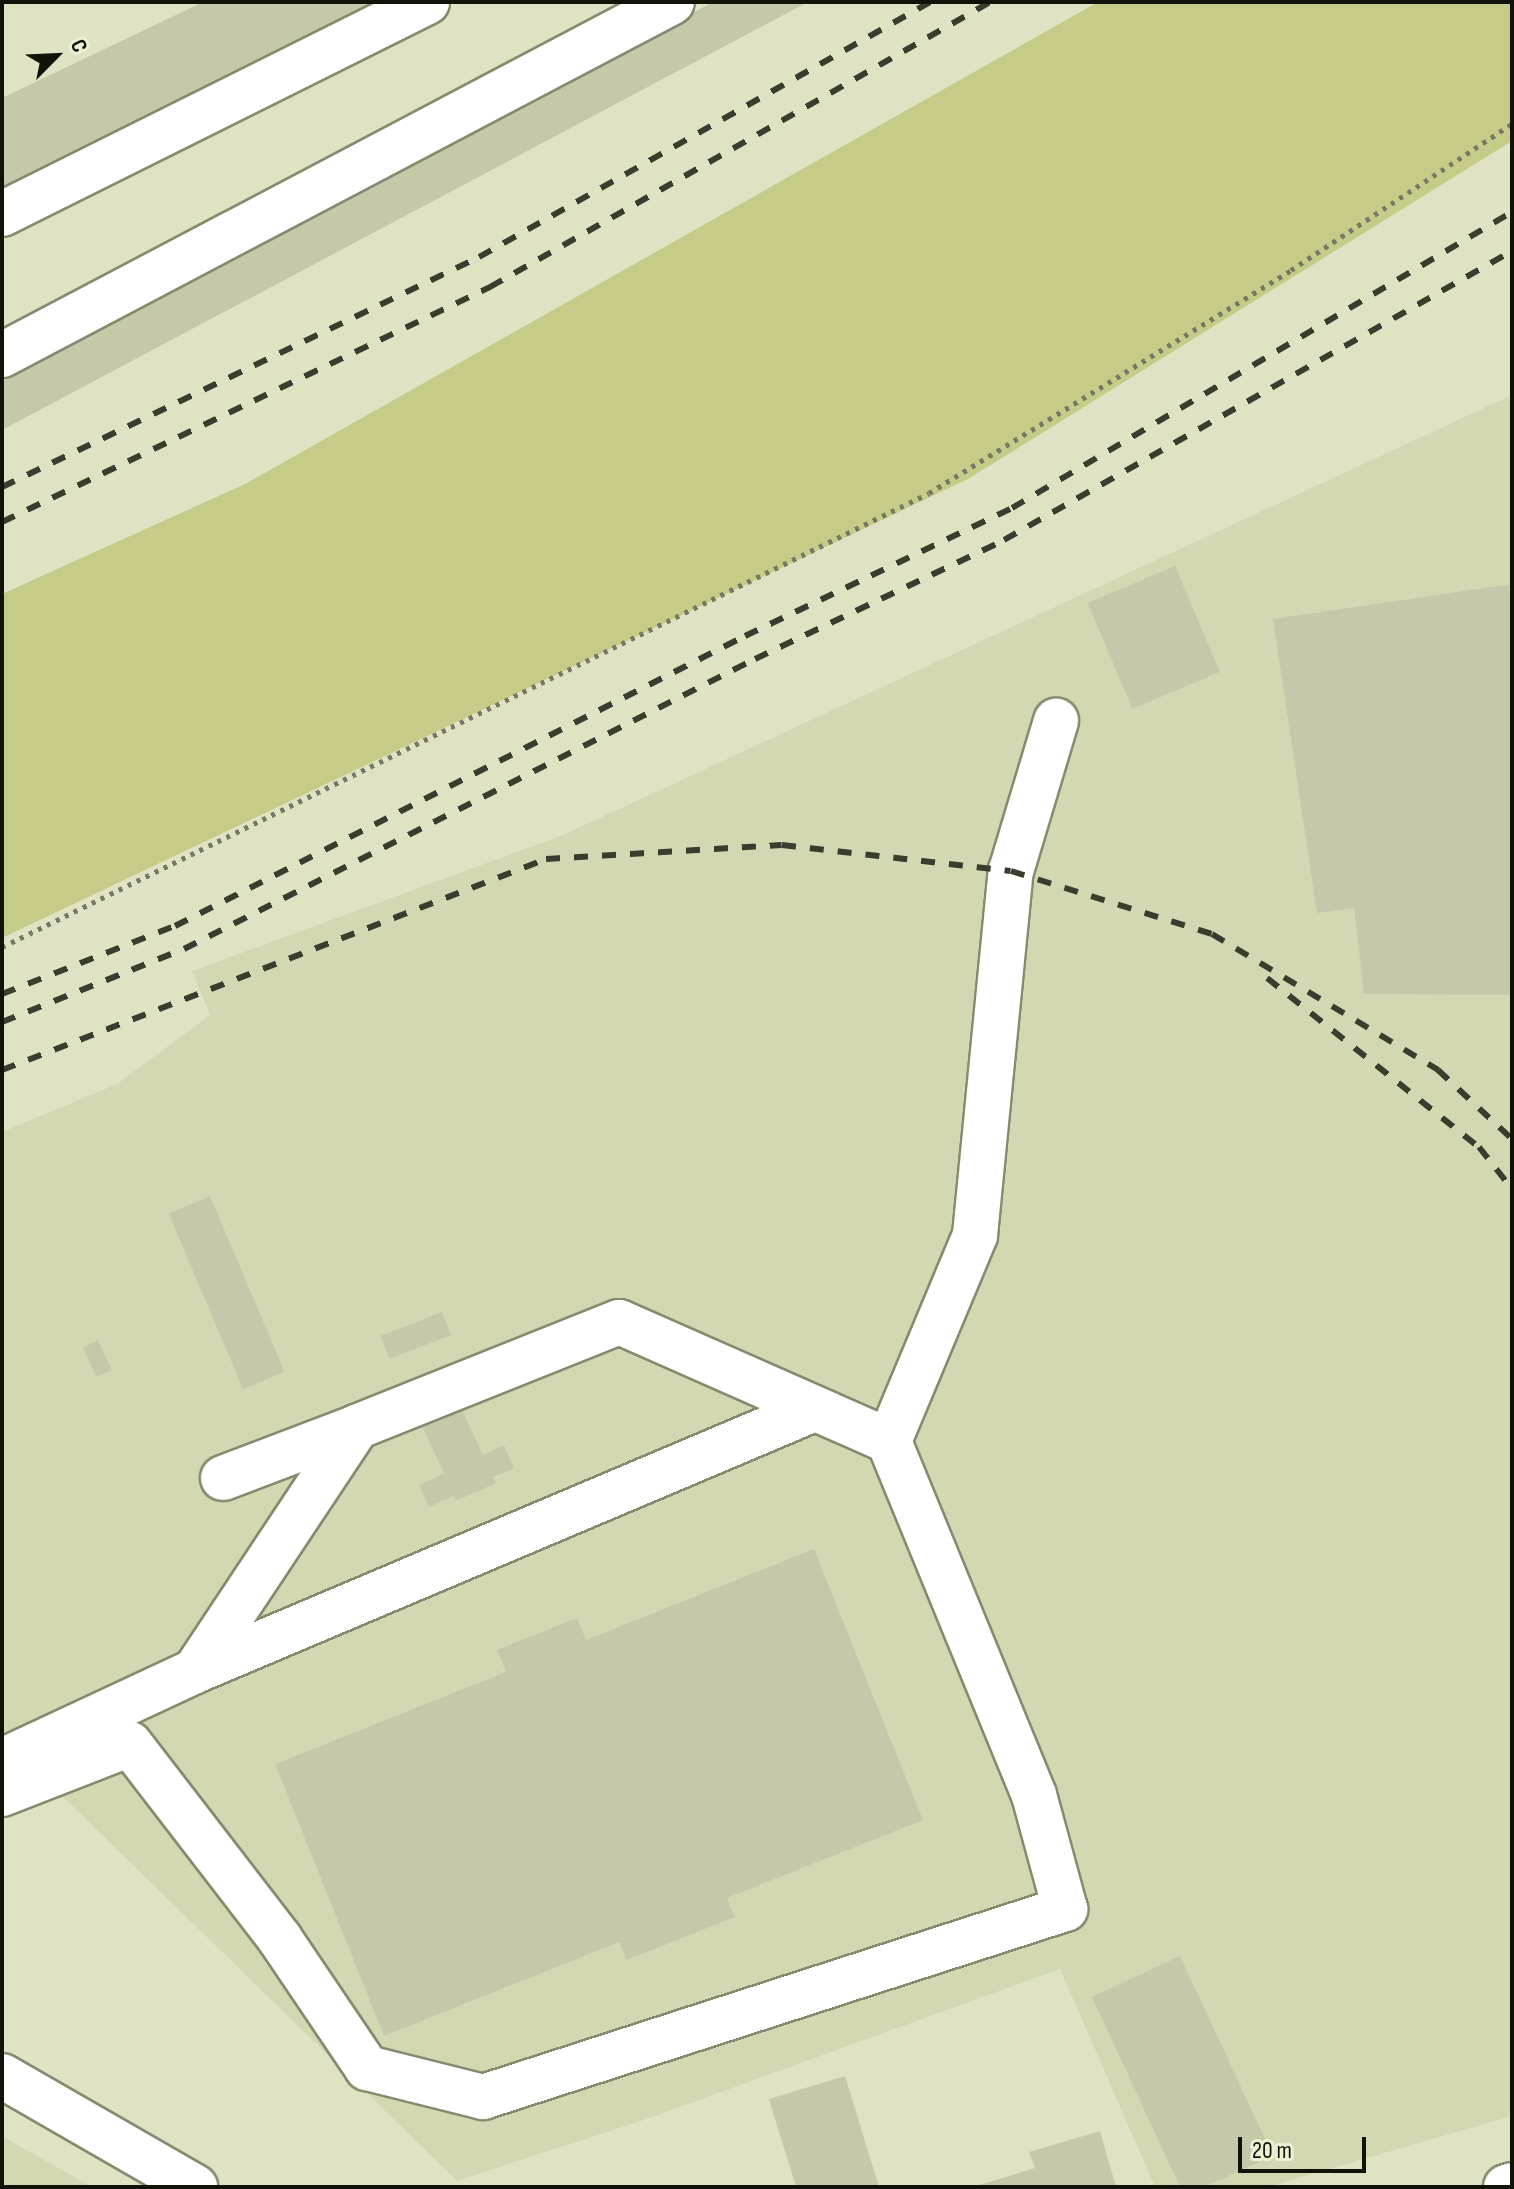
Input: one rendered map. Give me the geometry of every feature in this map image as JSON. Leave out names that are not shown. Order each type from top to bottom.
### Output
[{"type":"street","points":[[2,214],[427,2]]},
{"type":"street","points":[[2,355],[672,2]]},
{"type":"street","points":[[2,1794],[130,1744],[280,1939],[367,2068],[483,2097],[1065,1909],[1034,1795],[889,1441],[975,1235],[1011,871],[1056,721]]},
{"type":"street","points":[[223,1478],[619,1322],[812,1410],[889,1441]]},
{"type":"street","points":[[2,1761],[195,1671],[812,1410]]},
{"type":"street","points":[[195,1671],[357,1427]]},
{"type":"street","points":[[2,2076],[195,2187]]},
{"type":"path","points":[[2,947],[929,493],[1291,270],[1512,124]]},
{"type":"shaded area","points":[[1512,395],[1512,2116],[1267,2187],[1155,2187],[1060,1969],[641,2121],[457,2181],[60,1794],[2,1817],[2,1132],[117,1084],[210,1015],[192,971],[563,835]]},
{"type":"shaded area","points":[[2,2136],[92,2187],[2,2187]]},
{"type":"green space","points":[[1098,2],[1512,2],[1512,141],[968,479],[2,938],[2,594],[245,484]]},
{"type":"building","points":[[203,2],[392,2],[2,194],[2,98]]},
{"type":"building","points":[[713,2],[808,2],[2,430],[2,381]]},
{"type":"building","points":[[1175,566],[1220,672],[1132,709],[1088,603]]},
{"type":"building","points":[[1512,584],[1512,995],[1364,994],[1354,908],[1317,913],[1273,619]]},
{"type":"building","points":[[210,1196],[285,1372],[243,1389],[169,1214]]},
{"type":"building","points":[[442,1312],[451,1335],[389,1359],[380,1336]]},
{"type":"building","points":[[98,1340],[112,1370],[97,1377],[83,1347]]},
{"type":"building","points":[[460,1406],[483,1455],[504,1445],[514,1468],[493,1477],[496,1483],[456,1501],[454,1496],[429,1507],[419,1485],[444,1473],[421,1424]]},
{"type":"building","points":[[814,1549],[923,1820],[727,1898],[735,1917],[627,1960],[619,1942],[384,2036],[275,1764],[506,1672],[497,1650],[577,1618],[586,1640]]},
{"type":"building","points":[[1180,1956],[1273,2156],[1204,2187],[1180,2187],[1092,1997]]},
{"type":"building","points":[[845,2076],[879,2187],[796,2187],[769,2099]]},
{"type":"building","points":[[1100,2131],[1116,2187],[973,2187],[1035,2168],[1029,2152]]},
{"type":"railway","points":[[2,487],[479,257],[930,2]]},
{"type":"railway","points":[[2,522],[490,287],[990,2]]},
{"type":"railway","points":[[2,994],[175,926],[745,636],[1012,508],[1512,212]]},
{"type":"railway","points":[[2,1022],[184,949],[755,659],[1004,540],[1512,251]]},
{"type":"railway","points":[[2,1070],[546,859],[782,845],[1011,871],[1212,934],[1438,1070],[1512,1139]]},
{"type":"railway","points":[[1267,978],[1479,1147],[1512,1189]]}]
